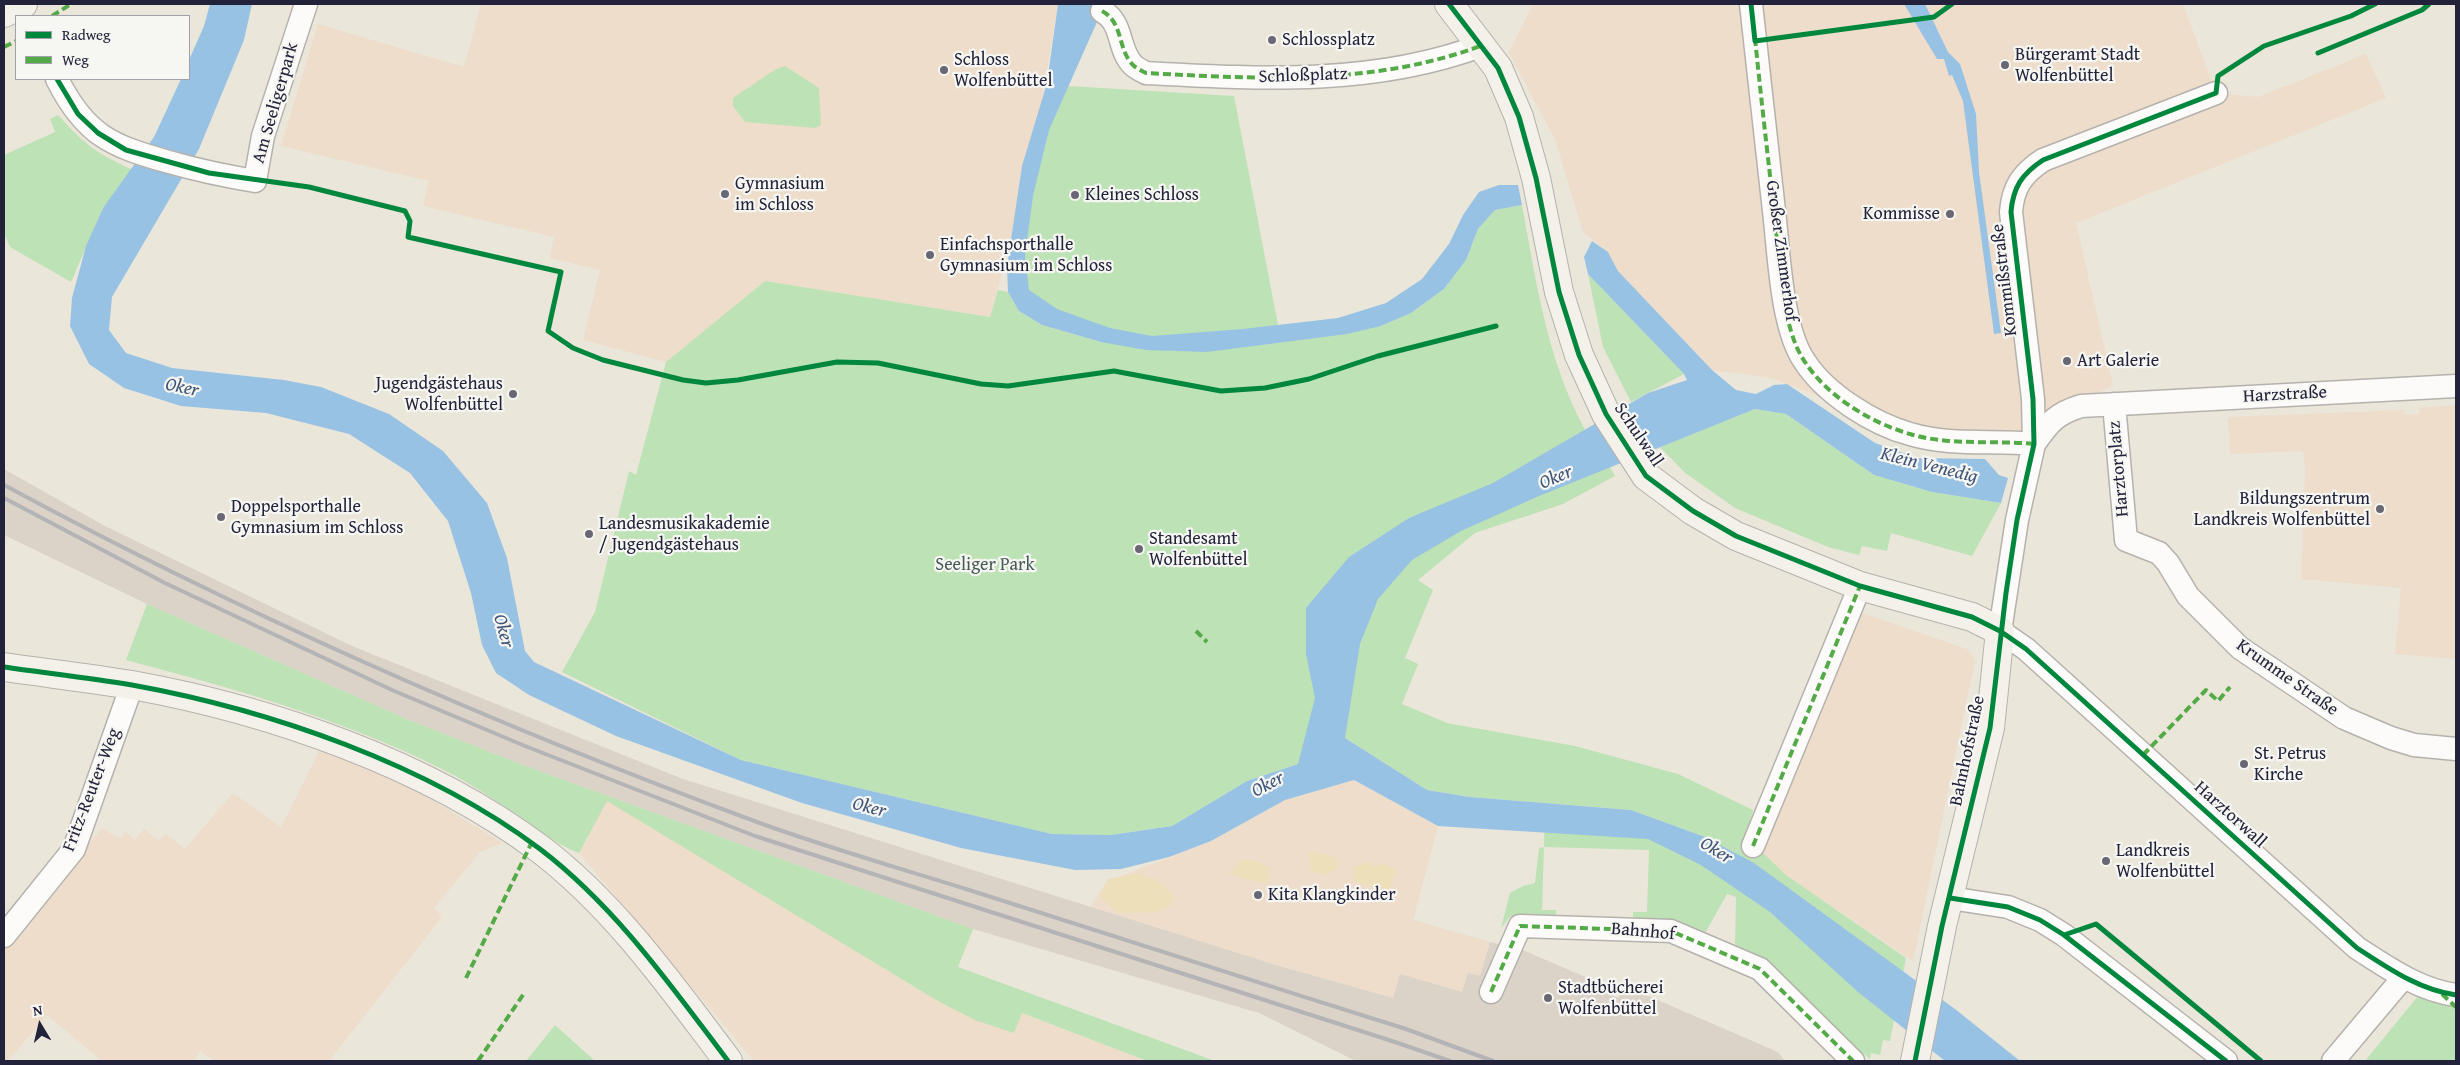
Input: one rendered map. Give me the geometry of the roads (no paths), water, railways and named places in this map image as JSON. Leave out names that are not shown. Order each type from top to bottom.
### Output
[{"type":"street","name":"Am Seeligerpark","points":[[58,80],[78,114],[98,133],[126,150],[210,173],[255,181],[263,136],[306,4]]},
{"type":"street","points":[[1449,4],[1482,45]]},
{"type":"street","name":"Großer Zimmerhof","points":[[1751,4],[1782,286],[1792,334],[1804,362],[1831,391],[1865,415],[1909,434],[1952,442],[2034,444]]},
{"type":"street","name":"Schloßplatz","points":[[1102,11],[1108,15],[1119,30],[1123,48],[1132,64],[1146,73],[1293,79],[1381,72],[1431,61],[1482,45]]},
{"type":"street","name":"Schulwall","points":[[1482,45],[1498,68],[1519,117],[1536,178],[1566,320],[1579,355],[1606,414],[1646,476],[1692,511],[1736,536],[1860,586],[1972,618],[2000,631]]},
{"type":"street","name":"Kommißstraße","points":[[2034,444],[2033,399],[2011,212],[2012,197],[2018,182],[2027,170],[2043,160],[2216,94]]},
{"type":"street","name":"Harzstraße","points":[[2114,404],[2456,386]]},
{"type":"street","name":"Harztorplatz","points":[[2034,444],[2050,422],[2059,414],[2081,406],[2114,404],[2126,540]]},
{"type":"street","name":"Bahnhofstraße","points":[[1916,1056],[1932,975],[1990,728],[2000,631],[2017,520],[2034,444]]},
{"type":"street","name":"Krumme Straße","points":[[2126,540],[2159,553],[2168,563],[2188,596],[2240,648],[2344,718],[2391,738],[2414,745],[2456,749]]},
{"type":"street","points":[[1753,846],[1860,586]]},
{"type":"street","name":"Harztorwall","points":[[2000,631],[2033,656],[2357,948],[2403,978],[2441,993],[2456,995]]},
{"type":"street","points":[[4,667],[132,685],[266,718],[340,743],[432,783],[480,810],[541,850],[604,910],[657,967],[728,1061]]},
{"type":"street","name":"Fritz-Reuter-Weg","points":[[4,936],[74,849],[132,685]]},
{"type":"street","points":[[1950,898],[2008,907],[2040,920],[2064,935],[2226,1061]]},
{"type":"street","name":"Bahnhof","points":[[1491,992],[1520,926],[1671,931],[1760,969],[1853,1061]]},
{"type":"street","points":[[2333,1061],[2403,978]]},
{"type":"water","points":[[210,4],[252,4],[244,40],[199,149],[112,297],[109,330],[126,353],[172,368],[284,380],[321,387],[389,414],[443,451],[487,503],[507,558],[525,651],[534,662],[741,760],[1052,834],[1111,835],[1172,826],[1247,781],[1298,764],[1315,698],[1306,654],[1306,608],[1349,557],[1409,518],[1493,483],[1648,393],[1687,380],[1684,374],[1588,274],[1584,257],[1592,241],[1608,252],[1618,271],[1712,370],[1736,390],[1756,394],[1774,385],[1787,384],[1875,443],[1918,458],[1985,459],[1999,475],[2008,478],[2001,503],[1932,492],[1874,475],[1786,414],[1755,409],[1539,496],[1461,531],[1412,560],[1378,599],[1360,644],[1345,738],[1427,790],[1470,797],[1631,810],[1705,837],[1754,863],[1955,1009],[2020,1061],[1945,1061],[1858,992],[1770,912],[1701,865],[1648,839],[1438,826],[1354,780],[1285,800],[1211,841],[1169,857],[1121,869],[1075,870],[961,848],[802,803],[616,736],[529,695],[496,673],[482,645],[471,593],[448,521],[410,473],[349,434],[266,413],[181,406],[124,388],[89,364],[70,326],[72,298],[86,246],[103,208],[154,137],[181,80],[190,80],[190,58],[204,26]]},
{"type":"water","points":[[1058,4],[1105,4],[1049,130],[1033,196],[1025,255],[1029,290],[1057,309],[1110,328],[1152,336],[1243,329],[1338,318],[1386,303],[1422,279],[1449,244],[1463,215],[1479,192],[1499,185],[1518,185],[1522,205],[1495,210],[1478,229],[1466,260],[1444,289],[1411,313],[1381,326],[1347,334],[1207,352],[1146,350],[1101,342],[1042,325],[1019,311],[1008,292],[1007,266],[1022,166],[1047,83]]},
{"type":"water","points":[[1904,4],[1925,4],[1948,52],[1960,64],[1976,114],[1979,172],[2001,333],[1994,334],[1963,101],[1952,75],[1949,76],[1944,59],[1937,59]]},
{"type":"railway","points":[[4,485],[188,580],[374,667],[469,708],[660,785],[808,840],[1406,1029],[1493,1061]]},
{"type":"railway","points":[[4,498],[165,583],[392,690],[525,746],[755,836],[1450,1061]]},
{"type":"place","name":"Schlossplatz","points":[[1272,40]]},
{"type":"place","name":"Bürgeramt Stadt Wolfenbüttel","points":[[2005,65]]},
{"type":"place","name":"Schloss Wolfenbüttel","points":[[944,70]]},
{"type":"place","name":"Gymnasium im Schloss","points":[[725,194]]},
{"type":"place","name":"Kleines Schloss","points":[[1075,195]]},
{"type":"place","name":"Kommisse","points":[[1950,214]]},
{"type":"place","name":"Einfachsporthalle Gymnasium im Schloss","points":[[930,255]]},
{"type":"place","name":"Art Galerie","points":[[2067,361]]},
{"type":"place","name":"Jugendgästehaus Wolfenbüttel","points":[[513,394]]},
{"type":"place","name":"Bildungszentrum Landkreis Wolfenbüttel","points":[[2380,509]]},
{"type":"place","name":"Doppelsporthalle Gymnasium im Schloss","points":[[221,517]]},
{"type":"place","name":"Landesmusikakademie / Jugendgästehaus","points":[[589,534]]},
{"type":"place","name":"Standesamt Wolfenbüttel","points":[[1139,549]]},
{"type":"place","name":"St. Petrus Kirche","points":[[2244,764]]},
{"type":"place","name":"Landkreis Wolfenbüttel","points":[[2106,861]]},
{"type":"place","name":"Kita Klangkinder","points":[[1258,895]]},
{"type":"place","name":"Stadtbücherei Wolfenbüttel","points":[[1548,998]]},
{"type":"water label","name":"Oker","points":[[182,388]]},
{"type":"water label","name":"Klein Venedig","points":[[1929,466]]},
{"type":"water label","name":"Oker","points":[[1556,478]]},
{"type":"water label","name":"Oker","points":[[503,631]]},
{"type":"water label","name":"Oker","points":[[1268,785]]},
{"type":"water label","name":"Oker","points":[[869,808]]},
{"type":"water label","name":"Oker","points":[[1716,851]]},
{"type":"park label","name":"Seeliger Park","points":[[985,565]]}]
